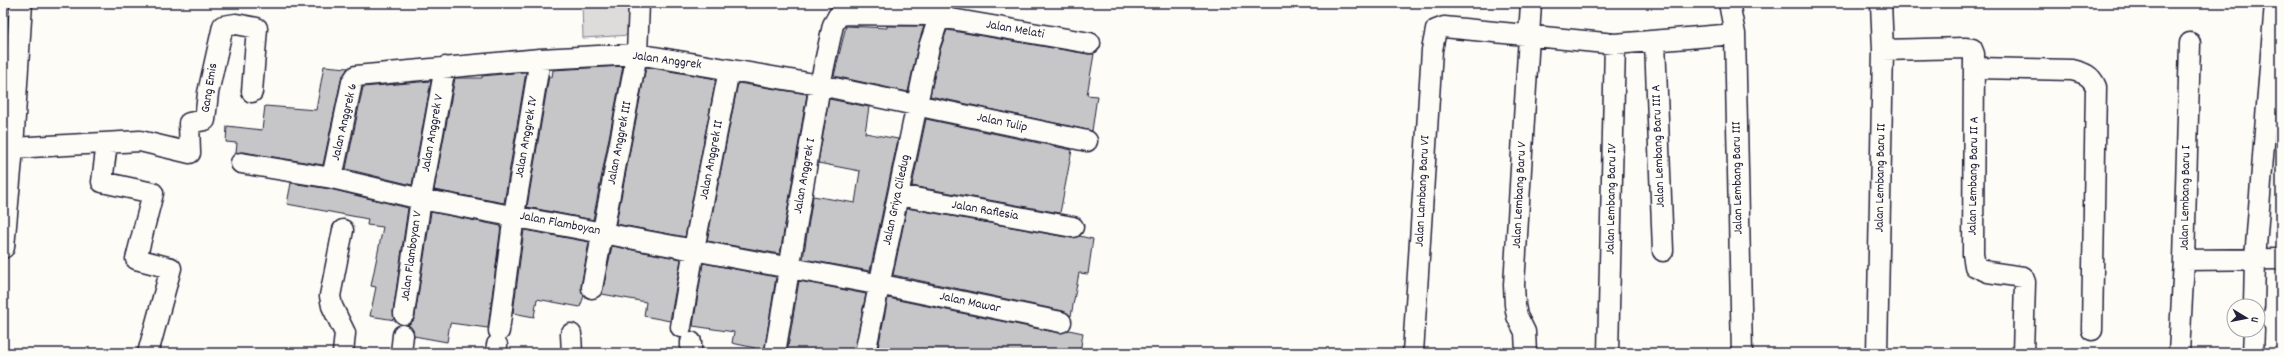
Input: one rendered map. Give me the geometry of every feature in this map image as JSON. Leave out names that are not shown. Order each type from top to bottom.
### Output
[{"type":"main road","points":[[3,247],[12,148],[10,76],[21,3]]},
{"type":"street","points":[[637,54],[639,3]]},
{"type":"street","name":"Jalan Lembang Baru V","points":[[1526,353],[1525,332],[1515,305],[1514,285],[1531,3]]},
{"type":"street","name":"Jalan Lembang Baru III","points":[[1729,3],[1735,34],[1742,353]]},
{"type":"street","name":"Jalan Lembang Baru II","points":[[1877,353],[1883,50],[1881,3]]},
{"type":"street","points":[[2254,298],[2275,3]]},
{"type":"street","points":[[820,85],[833,25],[838,16],[847,14],[936,9]]},
{"type":"street","name":"Jalan Melati","points":[[936,9],[1090,43]]},
{"type":"street","name":"Jalan Griya Ciledug","points":[[865,353],[936,9]]},
{"type":"street","name":"Gang Emis","points":[[12,148],[140,142],[190,153],[189,123],[205,120],[208,93],[223,26],[236,24],[257,28],[252,92]]},
{"type":"street","name":"Jalan Lambang Baru VI","points":[[1413,353],[1432,50],[1436,30],[1444,27],[1530,36]]},
{"type":"street","points":[[1530,36],[1615,44],[1655,42],[1735,34]]},
{"type":"street","name":"Jalan Lembang Baru III A","points":[[1655,42],[1663,251]]},
{"type":"street","name":"Jalan Lembang Baru I","points":[[2179,353],[2184,260],[2190,43]]},
{"type":"street","name":"Jalan Lembang Baru IV","points":[[1608,353],[1615,44]]},
{"type":"street","name":"Jalan Lembang Baru II A","points":[[1883,50],[1972,49],[1975,68],[1973,254],[1975,266],[1988,272],[2023,277],[2025,282],[2022,353]]},
{"type":"street","name":"Jalan Anggrek","points":[[366,74],[540,59],[637,54],[820,85],[917,106]]},
{"type":"street","name":"Jalan Anggrek III","points":[[592,288],[637,54]]},
{"type":"street","name":"Jalan Anggrek IV","points":[[497,343],[514,215],[540,59]]},
{"type":"street","name":"Jalan Anggrek V","points":[[421,199],[445,67]]},
{"type":"street","points":[[1975,68],[2072,70],[2088,74],[2094,80],[2096,87],[2092,330]]},
{"type":"street","name":"Jalan Anggrek II","points":[[688,341],[694,249],[729,70]]},
{"type":"street","name":"Jalan Anggrek 6","points":[[332,178],[352,82],[356,76],[366,74]]},
{"type":"street","name":"Jalan Anggrek I","points":[[775,353],[820,85]]},
{"type":"street","name":"Jalan Tulip","points":[[917,106],[1087,141]]},
{"type":"street","points":[[107,143],[102,182],[153,193],[136,259],[170,268],[148,353]]},
{"type":"street","name":"Jalan Flamboyan","points":[[241,163],[332,178],[421,199],[514,215],[880,285]]},
{"type":"street","name":"Jalan Raflesia","points":[[898,195],[1073,227]]},
{"type":"street","name":"Jalan Flamboyan V","points":[[404,314],[421,199]]},
{"type":"street","points":[[343,230],[330,296],[332,306],[345,333],[343,353]]},
{"type":"street","points":[[2184,260],[2281,259]]},
{"type":"street","name":"Jalan Mawar","points":[[880,285],[1061,322]]},
{"type":"street","points":[[2253,353],[2254,338]]},
{"type":"shaded area","points":[[582,3],[631,3],[631,35],[583,38]]},
{"type":"building","points":[[846,26],[887,28],[887,26],[924,26],[918,45],[908,92],[834,76]]},
{"type":"building","points":[[947,30],[1094,54],[1087,95],[1097,96],[1092,131],[930,96],[940,50]]},
{"type":"building","points":[[324,66],[348,68],[341,80],[323,165],[243,152],[236,153],[237,143],[226,142],[227,126],[262,130],[265,106],[316,110]]},
{"type":"building","points":[[623,66],[593,220],[527,207],[549,76],[552,77],[553,70]]},
{"type":"building","points":[[646,67],[716,79],[685,237],[616,224]]},
{"type":"building","points":[[526,72],[504,203],[434,190],[455,78],[482,78],[482,76]]},
{"type":"building","points":[[431,81],[412,185],[346,169],[363,87]]},
{"type":"building","points":[[738,83],[807,94],[780,254],[707,241]]},
{"type":"building","points":[[829,99],[869,107],[865,133],[898,139],[870,271],[803,259],[813,196],[855,203],[860,171],[818,163]]},
{"type":"building","points":[[926,119],[1072,150],[1060,213],[912,186]]},
{"type":"building","points":[[291,183],[330,189],[408,208],[393,312],[395,320],[370,316],[376,287],[371,286],[383,227],[367,225],[368,219],[287,204]]},
{"type":"building","points":[[907,208],[1071,238],[1079,236],[1093,239],[1088,274],[1079,273],[1071,316],[1063,311],[893,275]]},
{"type":"building","points":[[431,212],[501,226],[488,328],[450,323],[447,342],[414,336],[413,330],[408,325],[413,321],[415,316]]},
{"type":"building","points":[[524,230],[589,242],[581,286],[584,296],[580,307],[537,299],[534,317],[513,313]]},
{"type":"building","points":[[612,246],[681,259],[670,321],[644,316],[646,302],[602,294]]},
{"type":"building","points":[[703,263],[776,277],[764,353],[753,353],[755,348],[732,343],[734,332],[693,326]]},
{"type":"building","points":[[799,281],[866,294],[854,353],[787,353]]},
{"type":"building","points":[[888,298],[1059,333],[1069,330],[1083,333],[1080,353],[877,353]]}]
